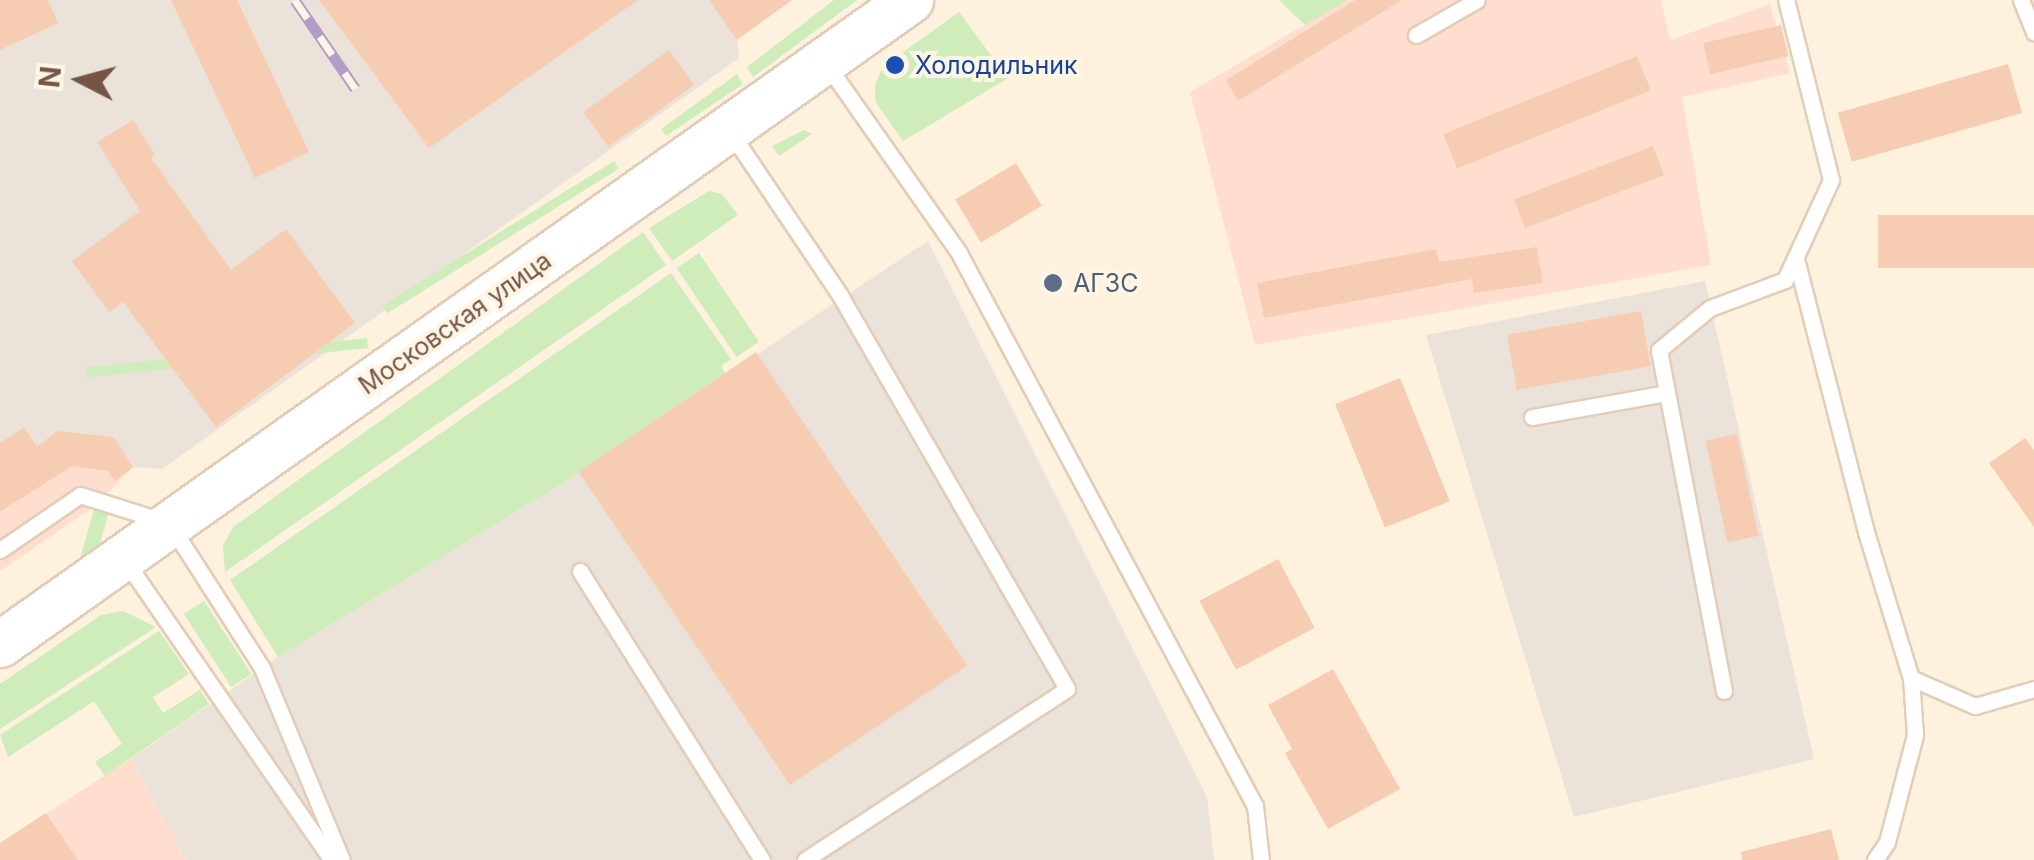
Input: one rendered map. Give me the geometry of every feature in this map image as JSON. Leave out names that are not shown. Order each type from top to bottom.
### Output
[{"type":"main road","name":"Московская улица","points":[[0,644],[910,0]]},
{"type":"lane","points":[[1416,35],[1477,0]]},
{"type":"lane","points":[[1724,691],[1659,350],[1710,308],[1785,280],[1797,263],[1831,180],[1786,0]]},
{"type":"lane","points":[[2021,0],[2034,34]]},
{"type":"lane","points":[[824,62],[959,253],[1255,806],[1261,860]]},
{"type":"lane","points":[[729,130],[841,297],[1067,690],[806,860]]},
{"type":"lane","points":[[1797,263],[1911,678],[1915,735],[1887,842],[1875,860]]},
{"type":"lane","points":[[1532,417],[1667,393]]},
{"type":"lane","points":[[0,550],[80,495],[169,523],[262,668],[342,860]]},
{"type":"lane","points":[[122,556],[332,860]]},
{"type":"lane","points":[[580,571],[762,860]]},
{"type":"lane","points":[[1911,678],[1975,706],[2034,689]]},
{"type":"shaded area","points":[[0,0],[792,0],[737,39],[739,58],[162,469],[133,467],[113,437],[58,431],[37,447],[24,427],[0,443]]},
{"type":"shaded area","points":[[1347,0],[1661,0],[1670,40],[1770,4],[1790,73],[1682,97],[1711,265],[1255,345],[1190,92]]},
{"type":"shaded area","points":[[928,241],[1207,797],[1214,860],[186,860],[131,759],[278,657],[579,473]]},
{"type":"shaded area","points":[[1705,281],[1814,759],[1574,817],[1426,335]]},
{"type":"shaded area","points":[[24,427],[114,437],[133,467],[95,506],[0,571],[0,443]]},
{"type":"shaded area","points":[[131,759],[186,860],[0,860],[0,843]]},
{"type":"green space","points":[[834,0],[857,0],[753,77],[747,67]]},
{"type":"green space","points":[[1279,0],[1347,0],[1305,25]]},
{"type":"green space","points":[[959,12],[1008,78],[903,141],[875,101],[875,84],[883,67]]},
{"type":"green space","points":[[737,74],[743,84],[666,136],[661,129]]},
{"type":"green space","points":[[804,130],[812,134],[779,156],[772,146]]},
{"type":"green space","points":[[614,161],[619,169],[387,313],[382,306]]},
{"type":"green space","points":[[709,191],[722,194],[738,215],[672,261],[649,228]]},
{"type":"green space","points":[[643,232],[666,265],[225,572],[223,546],[233,527]]},
{"type":"green space","points":[[699,253],[759,342],[736,357],[677,268]]},
{"type":"green space","points":[[671,273],[731,359],[721,366],[725,373],[579,473],[278,657],[230,580]]},
{"type":"green space","points":[[367,338],[368,348],[87,378],[86,368]]},
{"type":"green space","points":[[95,506],[109,510],[85,595],[71,591]]},
{"type":"green space","points":[[204,601],[251,674],[231,687],[184,614]]},
{"type":"green space","points":[[123,611],[156,627],[0,729],[0,684],[101,615]]},
{"type":"green space","points":[[159,631],[189,674],[153,697],[163,713],[200,690],[209,704],[105,776],[95,762],[122,744],[94,701],[8,757],[0,735]]},
{"type":"building","points":[[0,0],[48,0],[58,23],[0,50]]},
{"type":"building","points":[[171,0],[237,0],[309,152],[255,178]]},
{"type":"building","points":[[319,0],[638,0],[429,148]]},
{"type":"building","points":[[709,0],[792,0],[737,40]]},
{"type":"building","points":[[1355,0],[1402,0],[1238,101],[1226,80]]},
{"type":"building","points":[[1781,25],[1788,56],[1710,74],[1703,43]]},
{"type":"building","points":[[669,50],[694,85],[609,147],[583,112]]},
{"type":"building","points":[[1637,56],[1651,90],[1457,169],[1443,134]]},
{"type":"building","points":[[2008,64],[2022,113],[1852,162],[1838,113]]},
{"type":"building","points":[[133,120],[155,155],[151,158],[231,270],[286,229],[355,323],[216,427],[123,302],[109,312],[72,261],[140,211],[97,142]]},
{"type":"building","points":[[1653,146],[1664,175],[1525,228],[1514,199]]},
{"type":"building","points":[[1016,163],[1042,206],[981,242],[955,200]]},
{"type":"building","points":[[1878,215],[2034,215],[2034,268],[1878,268]]},
{"type":"building","points":[[1537,247],[1543,283],[1474,293],[1472,279],[1264,318],[1257,283],[1436,249],[1439,262]]},
{"type":"building","points":[[1641,311],[1651,366],[1517,390],[1507,335]]},
{"type":"building","points":[[756,352],[967,665],[790,785],[579,472]]},
{"type":"building","points":[[1400,378],[1450,501],[1385,528],[1335,404]]},
{"type":"building","points":[[24,427],[37,447],[57,431],[114,437],[133,467],[115,481],[108,471],[72,466],[0,512],[0,443]]},
{"type":"building","points":[[1737,434],[1759,536],[1727,542],[1706,441]]},
{"type":"building","points":[[2025,438],[2034,450],[2034,527],[1989,463]]},
{"type":"building","points":[[1278,559],[1315,628],[1236,670],[1199,601]]},
{"type":"building","points":[[1333,669],[1400,789],[1328,829],[1285,753],[1292,749],[1268,705]]},
{"type":"building","points":[[46,813],[78,860],[0,860],[0,843]]},
{"type":"building","points":[[1831,829],[1839,860],[1742,860],[1741,852]]},
{"type":"railway","points":[[295,0],[355,88]]},
{"type":"place","name":"Холодильник","points":[[895,65]]},
{"type":"place","name":"АГЗС","points":[[1053,283]]}]
